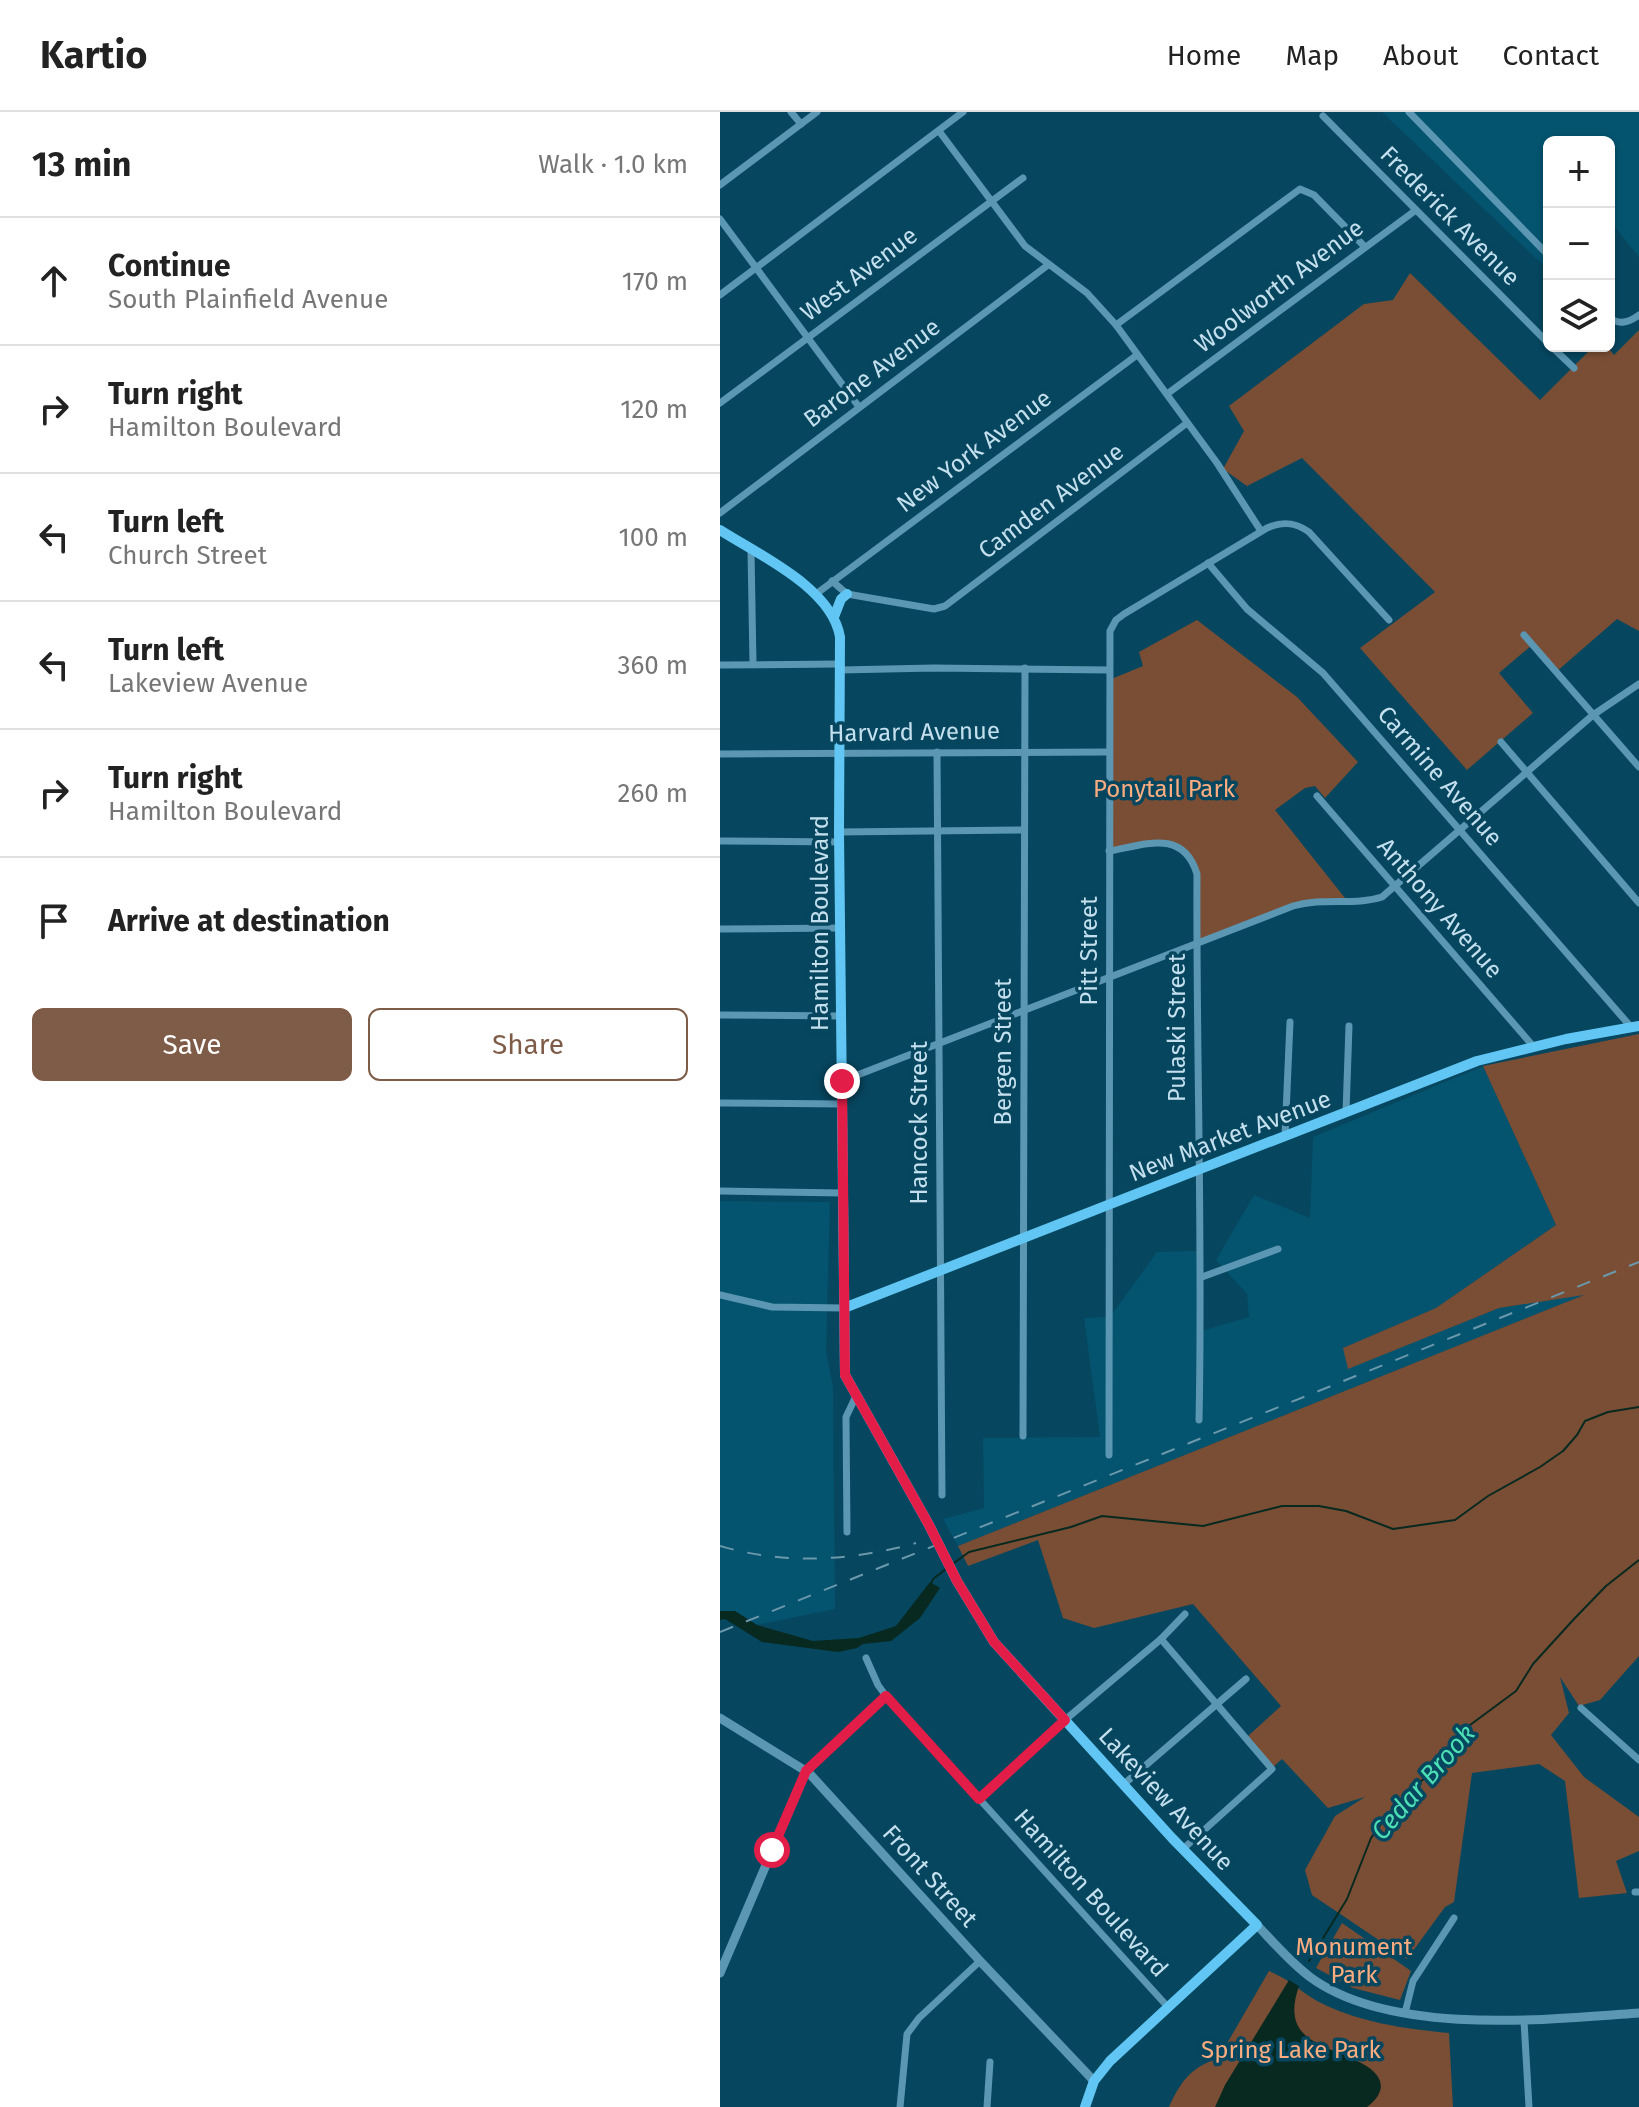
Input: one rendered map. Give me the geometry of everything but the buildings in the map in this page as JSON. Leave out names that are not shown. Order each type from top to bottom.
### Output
[{"type":"main road","name":"Hamilton Boulevard","points":[[720,530],[816,594],[834,617],[840,637],[845,1375]]},
{"type":"main road","points":[[834,617],[841,599],[847,594]]},
{"type":"main road","name":"New Market Avenue","points":[[844,1308],[1477,1061],[1533,1046],[1635,1027]]},
{"type":"main road","name":"Lakeview Avenue","points":[[845,1375],[957,1581],[994,1642],[1183,1849],[1257,1925]]},
{"type":"main road","points":[[1085,2107],[1094,2081],[1110,2061],[1257,1925]]},
{"type":"street","points":[[791,112],[801,124]]},
{"type":"street","points":[[720,185],[817,112]]},
{"type":"street","points":[[720,295],[963,112]]},
{"type":"street","points":[[1409,112],[1543,250]]},
{"type":"street","name":"Frederick Avenue","points":[[1323,116],[1543,338]]},
{"type":"street","points":[[939,131],[1025,246],[1087,293],[1116,325],[1217,463],[1261,531],[1281,523],[1303,528],[1389,620]]},
{"type":"street","name":"West Avenue","points":[[720,403],[1023,178]]},
{"type":"street","points":[[1116,325],[1300,189],[1314,195],[1365,247]]},
{"type":"street","name":"Woolworth Avenue","points":[[1167,394],[1416,210]]},
{"type":"street","points":[[720,219],[859,407]]},
{"type":"street","name":"Barone Avenue","points":[[720,513],[1048,265]]},
{"type":"street","points":[[1615,322],[1622,323],[1639,315]]},
{"type":"street","name":"Frederick Avenue","points":[[1557,352],[1574,368]]},
{"type":"street","name":"New York Avenue","points":[[816,594],[1137,355]]},
{"type":"street","name":"Camden Avenue","points":[[847,594],[939,609],[1187,423]]},
{"type":"street","name":"Pitt Street","points":[[1109,1455],[1110,631],[1116,620],[1261,531]]},
{"type":"street","points":[[751,550],[753,664]]},
{"type":"street","name":"Carmine Avenue","points":[[1208,563],[1247,609],[1323,673],[1635,1027]]},
{"type":"street","points":[[832,581],[847,594]]},
{"type":"street","points":[[1524,635],[1639,767]]},
{"type":"street","points":[[720,665],[1109,670]]},
{"type":"street","name":"Bergen Street","points":[[1023,1436],[1025,668]]},
{"type":"street","points":[[842,1081],[1293,906],[1324,900],[1372,900],[1382,897],[1593,715],[1639,684]]},
{"type":"street","points":[[1501,742],[1637,898]]},
{"type":"street","name":"Hancock Street","points":[[937,752],[942,1495]]},
{"type":"street","name":"Harvard Avenue","points":[[720,754],[1109,752]]},
{"type":"street","name":"Anthony Avenue","points":[[1317,796],[1533,1046]]},
{"type":"street","points":[[720,841],[1024,830]]},
{"type":"street","name":"Pulaski Street","points":[[1109,851],[1155,842],[1171,844],[1190,857],[1197,874],[1198,1170],[1202,1277],[1199,1420]]},
{"type":"street","points":[[720,929],[840,928]]},
{"type":"street","points":[[720,1015],[841,1016]]},
{"type":"street","points":[[1285,1136],[1290,1022]]},
{"type":"street","points":[[1346,1112],[1349,1026]]},
{"type":"street","points":[[720,1103],[842,1104]]},
{"type":"street","points":[[720,1191],[843,1193]]},
{"type":"street","points":[[1202,1277],[1278,1249]]},
{"type":"street","points":[[720,1295],[772,1307],[844,1308]]},
{"type":"street","points":[[847,1532],[846,1417],[856,1396]]},
{"type":"street","points":[[979,1799],[1065,1720],[1161,1639],[1185,1614]]},
{"type":"street","points":[[1161,1639],[1272,1769],[1183,1849]]},
{"type":"street","name":"Hamilton Boulevard","points":[[866,1658],[886,1696],[1167,2006]]},
{"type":"street","points":[[1124,1784],[1246,1679]]},
{"type":"street","points":[[720,1973],[806,1771],[886,1696]]},
{"type":"street","points":[[1581,1708],[1639,1760]]},
{"type":"street","name":"Front Street","points":[[720,1718],[806,1771],[1094,2081]]},
{"type":"street","points":[[1405,2013],[1413,1981],[1454,1918]]},
{"type":"street","points":[[1257,1925],[1311,1978],[1368,2006],[1405,2013],[1524,2021],[1639,2013]]},
{"type":"street","points":[[900,2107],[907,2034],[919,2018],[980,1961]]},
{"type":"street","points":[[1524,2021],[1529,2107]]},
{"type":"street","points":[[987,2107],[990,2062]]},
{"type":"shaded area","points":[[1382,112],[1639,112],[1639,257],[1615,227],[1615,136],[1543,136],[1543,265]]},
{"type":"shaded area","points":[[1483,1066],[1556,1225],[1436,1308],[1344,1348],[1348,1368],[1499,1308],[1589,1293],[958,1546],[943,1519],[984,1508],[983,1438],[1100,1437],[1084,1318],[1110,1317],[1157,1252],[1197,1251],[1198,1332],[1249,1317],[1247,1294],[1216,1260],[1254,1195],[1310,1218],[1313,1137]]},
{"type":"shaded area","points":[[720,1201],[830,1202],[826,1352],[833,1387],[835,1609],[757,1625],[735,1611],[720,1611]]},
{"type":"shaded area","points":[[930,1582],[940,1588],[920,1618],[891,1641],[863,1644],[838,1652],[762,1642],[725,1619],[720,1620],[720,1611],[735,1611],[757,1625],[813,1641],[859,1638],[896,1626]]},
{"type":"shaded area","points":[[1289,1980],[1299,1986],[1295,2005],[1301,2030],[1310,2039],[1363,2064],[1376,2074],[1381,2084],[1380,2090],[1367,2107],[1215,2107],[1225,2085]]},
{"type":"green space","points":[[1410,273],[1540,400],[1588,352],[1612,352],[1614,355],[1639,330],[1639,631],[1617,619],[1556,672],[1532,645],[1499,673],[1533,713],[1467,770],[1360,648],[1435,592],[1302,458],[1247,486],[1223,469],[1244,431],[1229,406],[1364,304],[1393,300]]},
{"type":"green space","name":"Ponytail Park","points":[[1197,620],[1297,697],[1358,762],[1325,798],[1315,786],[1305,788],[1275,810],[1345,898],[1276,911],[1198,942],[1195,866],[1168,842],[1111,854],[1109,680],[1143,666],[1139,652]]},
{"type":"green space","points":[[1639,1034],[1639,1656],[1600,1700],[1579,1706],[1560,1677],[1569,1713],[1551,1735],[1584,1777],[1639,1817],[1639,1851],[1616,1861],[1627,1893],[1579,1898],[1565,1781],[1539,1764],[1472,1773],[1454,1902],[1445,1907],[1407,1959],[1312,1895],[1305,1870],[1335,1816],[1365,1797],[1328,1808],[1282,1759],[1273,1767],[1247,1737],[1281,1706],[1193,1604],[1094,1628],[1063,1618],[1038,1540],[968,1566],[958,1546],[1584,1295],[1499,1308],[1348,1369],[1343,1348],[1436,1308],[1556,1225],[1483,1066]]},
{"type":"green space","name":"Monument Park","points":[[1342,1923],[1411,1971],[1400,2000],[1353,1988],[1316,1968]]},
{"type":"green space","name":"Spring Lake Park","points":[[1269,1971],[1317,2001],[1348,2014],[1398,2027],[1449,2033],[1453,2107],[1169,2107],[1194,2071],[1218,2059]]},
{"type":"waterway","points":[[954,1563],[969,1552],[1071,1527],[1102,1516],[1203,1526],[1282,1506],[1319,1506],[1346,1511],[1393,1529],[1455,1520],[1488,1496],[1563,1451],[1585,1421],[1608,1412],[1639,1407]]},
{"type":"waterway","name":"Cedar Brook","points":[[1309,1961],[1347,1899],[1371,1838],[1389,1813],[1439,1767],[1466,1728],[1516,1691],[1533,1664],[1606,1586],[1639,1560]]},
{"type":"waterway","points":[[931,1584],[946,1569]]},
{"type":"railway","points":[[720,1632],[1639,1262]]},
{"type":"railway","points":[[720,1546],[769,1556],[818,1558],[867,1554],[916,1543]]},
{"type":"route","points":[[772,1850],[806,1771],[886,1696],[979,1799],[1065,1720],[994,1642],[957,1581],[845,1375],[842,1081]]}]
